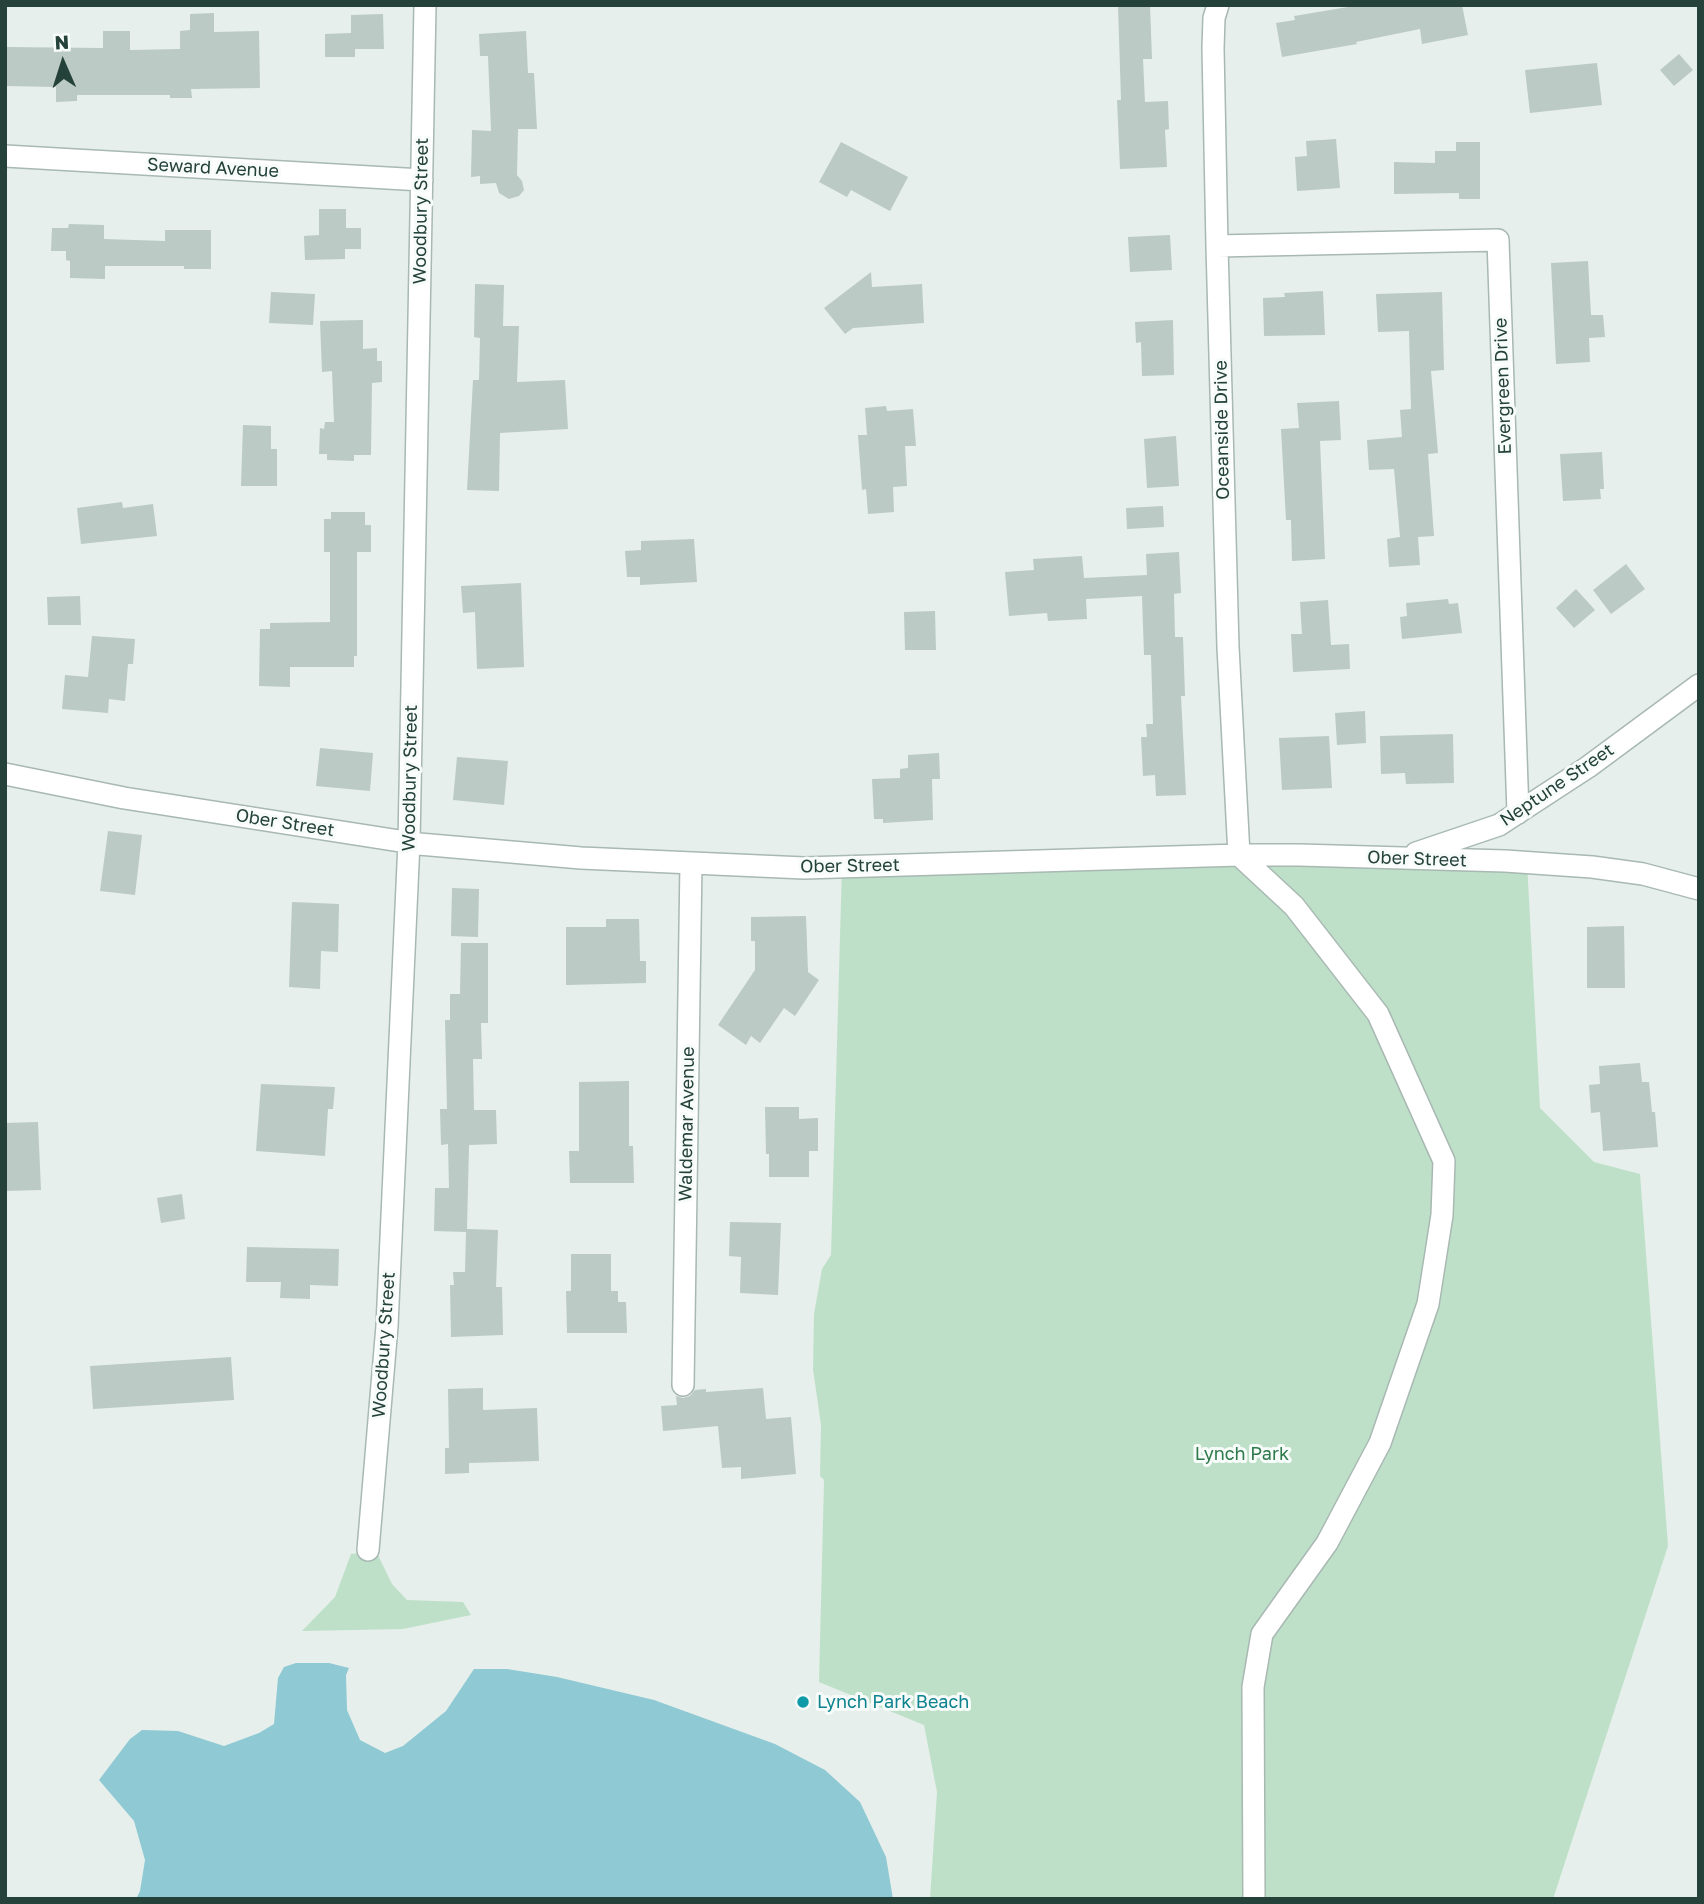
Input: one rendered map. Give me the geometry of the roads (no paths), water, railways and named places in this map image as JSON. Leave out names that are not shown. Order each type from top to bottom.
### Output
[{"type":"street","name":"Woodbury Street","points":[[368,1550],[387,1326],[409,842],[425,5]]},
{"type":"street","name":"Oceanside Drive","points":[[1218,5],[1214,18],[1213,48],[1217,246],[1228,647],[1240,855]]},
{"type":"street","name":"Seward Avenue","points":[[5,156],[422,180]]},
{"type":"street","name":"Evergreen Drive","points":[[1217,246],[1498,240],[1518,813]]},
{"type":"street","name":"Neptune Street","points":[[1401,859],[1499,825],[1588,767],[1699,685]]},
{"type":"street","name":"Ober Street","points":[[5,774],[124,798],[409,842],[581,858],[814,867],[1240,855],[1505,861],[1592,867],[1643,874],[1699,888]]},
{"type":"street","points":[[1240,855],[1294,906],[1378,1014],[1444,1161],[1442,1215],[1428,1304],[1380,1443],[1327,1543],[1262,1634],[1253,1687],[1254,1899]]},
{"type":"street","name":"Waldemar Avenue","points":[[683,1385],[691,863]]},
{"type":"water","points":[[296,1663],[329,1663],[349,1668],[346,1675],[347,1710],[360,1740],[385,1753],[403,1746],[446,1711],[474,1669],[507,1669],[557,1677],[654,1700],[775,1744],[825,1770],[860,1802],[886,1857],[893,1899],[136,1899],[145,1860],[134,1821],[99,1780],[130,1739],[142,1730],[178,1731],[224,1746],[259,1733],[274,1724],[278,1678],[284,1667]]},
{"type":"place","name":"Lynch Park Beach","points":[[803,1702]]},
{"type":"park label","name":"Lynch Park","points":[[1242,1454]]}]
